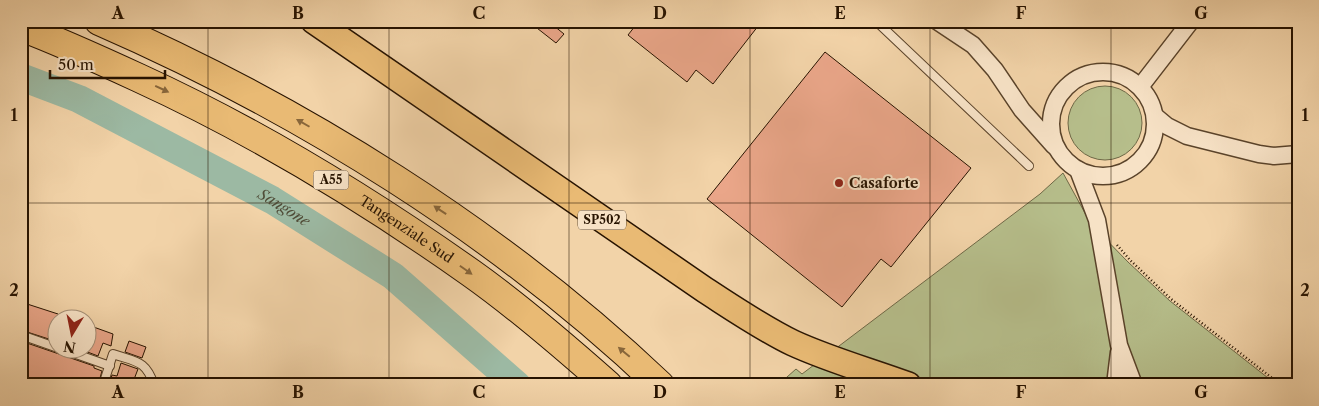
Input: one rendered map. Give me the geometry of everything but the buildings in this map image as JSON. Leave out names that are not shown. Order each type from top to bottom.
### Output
[{"type":"highway","name":"A55","points":[[99,21],[246,90],[387,174],[472,231],[548,289],[631,357],[660,385]]},
{"type":"highway","name":"Tangenziale Sud","points":[[21,27],[168,91],[236,125],[299,160],[373,206],[472,274],[557,341],[608,385]]},
{"type":"main road","name":"SP502","points":[[314,21],[704,290],[751,320],[813,351],[908,385]]},
{"type":"street","points":[[1140,86],[1191,21]]},
{"type":"street","points":[[943,23],[973,45],[995,70],[1022,110],[1068,163],[1078,170],[1097,176],[1113,175],[1128,170],[1141,160],[1150,147],[1155,132],[1155,116],[1150,100],[1140,86],[1126,77],[1110,72],[1094,72],[1078,78],[1065,88],[1056,102],[1051,118],[1054,142],[1060,153]]},
{"type":"street","points":[[1155,116],[1167,126],[1194,138],[1274,156],[1298,154]]},
{"type":"street","points":[[1078,170],[1097,220],[1119,345],[1134,385]]},
{"type":"street","points":[[1115,385],[1119,345]]},
{"type":"lane","points":[[876,21],[1029,166]]},
{"type":"lane","points":[[21,335],[48,344]]},
{"type":"lane","points":[[104,385],[113,354],[141,364],[149,372],[154,385]]},
{"type":"lane","points":[[87,358],[110,366]]},
{"type":"path","points":[[1097,220],[1130,260],[1171,299],[1281,385]]},
{"type":"green space","points":[[1105,86],[1119,89],[1131,97],[1139,109],[1142,123],[1139,137],[1131,149],[1119,157],[1105,160],[1091,157],[1079,149],[1071,137],[1068,123],[1071,109],[1079,97],[1091,89]]},
{"type":"green space","points":[[1063,173],[1091,224],[1128,262],[1170,301],[1277,385],[778,385],[796,369],[802,374],[1040,194]]},
{"type":"waterway","name":"Sangone","points":[[21,77],[79,99],[272,200],[393,276],[517,385]]},
{"type":"place","name":"Casaforte","points":[[839,183]]}]
